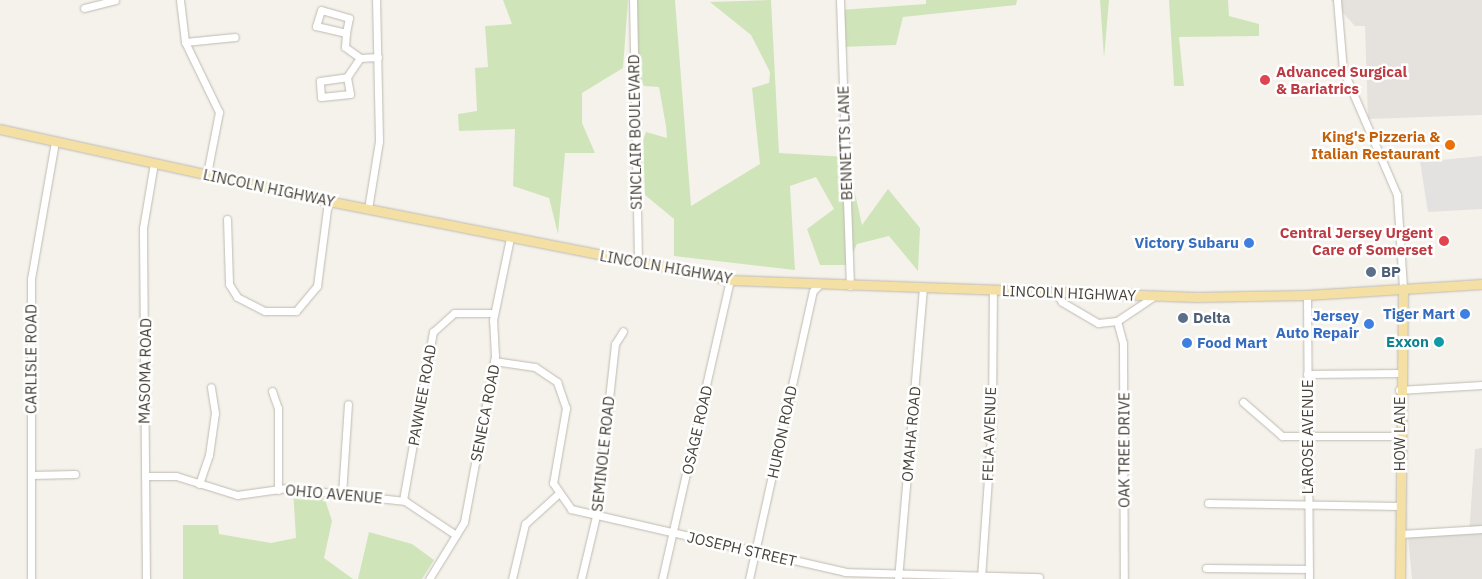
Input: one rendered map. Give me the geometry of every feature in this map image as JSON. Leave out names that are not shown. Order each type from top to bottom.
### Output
[{"type":"main road","name":"LINCOLN HIGHWAY","points":[[0,129],[328,201],[730,280],[818,286],[1156,295],[1307,295],[1482,284]]},
{"type":"main road","name":"HOW LANE","points":[[1400,579],[1399,373],[1403,288]]},
{"type":"street","points":[[84,8],[115,0]]},
{"type":"street","points":[[180,0],[185,42],[219,112],[206,174]]},
{"type":"street","points":[[368,209],[379,141],[376,0]]},
{"type":"street","name":"SINCLAIR BOULEVARD","points":[[633,0],[638,263]]},
{"type":"street","name":"BENNETTS LANE","points":[[840,0],[850,286]]},
{"type":"street","points":[[1337,0],[1343,70],[1397,195],[1403,288]]},
{"type":"street","points":[[346,34],[316,26],[321,10],[349,18],[345,47],[360,58],[378,57]]},
{"type":"street","points":[[185,42],[235,37]]},
{"type":"street","points":[[348,77],[320,81],[321,98],[350,94],[348,77],[360,58]]},
{"type":"street","name":"CARLISLE ROAD","points":[[31,579],[31,279],[55,141]]},
{"type":"street","name":"MASOMA ROAD","points":[[146,579],[143,228],[154,163]]},
{"type":"street","points":[[227,219],[229,284],[237,297],[266,311],[296,311],[317,286],[328,201]]},
{"type":"street","name":"SENECA ROAD","points":[[429,579],[464,522],[494,362],[494,313],[510,238]]},
{"type":"street","name":"OSAGE ROAD","points":[[662,579],[674,533],[730,280]]},
{"type":"street","name":"HURON ROAD","points":[[749,579],[813,291],[818,286]]},
{"type":"street","name":"OMAHA ROAD","points":[[898,577],[923,288]]},
{"type":"street","name":"FELA AVENUE","points":[[981,578],[992,421],[993,291]]},
{"type":"street","points":[[1055,292],[1084,318],[1098,323],[1116,321],[1156,295]]},
{"type":"street","name":"LAROSE AVENUE","points":[[1307,295],[1309,579]]},
{"type":"street","name":"PAWNEE ROAD","points":[[403,500],[433,332],[448,316],[469,312],[494,313]]},
{"type":"street","name":"OAK TREE DRIVE","points":[[1116,321],[1123,343],[1124,579]]},
{"type":"street","name":"SEMINOLE ROAD","points":[[581,579],[596,516],[615,344],[623,331]]},
{"type":"street","points":[[494,362],[522,365],[546,371],[564,396],[566,408],[552,466],[558,494],[525,524],[512,579]]},
{"type":"street","points":[[1308,374],[1399,373]]},
{"type":"street","points":[[1399,390],[1482,385]]},
{"type":"street","points":[[199,484],[210,455],[215,413],[211,387]]},
{"type":"street","points":[[272,391],[278,408],[278,490]]},
{"type":"street","points":[[1243,402],[1280,435],[1308,437],[1400,436]]},
{"type":"street","points":[[342,494],[348,404]]},
{"type":"street","points":[[31,475],[74,474]]},
{"type":"street","name":"OHIO AVENUE","points":[[145,476],[176,476],[237,495],[278,490],[403,500],[456,535]]},
{"type":"street","name":"JOSEPH STREET","points":[[558,494],[571,509],[596,516],[838,571],[898,577],[1039,577]]},
{"type":"street","points":[[1208,503],[1400,506]]},
{"type":"street","points":[[1400,534],[1482,529]]},
{"type":"street","points":[[1206,568],[1309,569]]},
{"type":"street","points":[[837,579],[838,571]]},
{"type":"shaded area","points":[[1331,0],[1482,0],[1482,115],[1368,119],[1365,26],[1355,26]]},
{"type":"shaded area","points":[[1482,156],[1482,209],[1428,212],[1420,162]]},
{"type":"shaded area","points":[[1482,448],[1482,579],[1412,579],[1408,537],[1469,534],[1475,449]]},
{"type":"green space","points":[[503,0],[628,0],[623,68],[582,93],[582,123],[595,153],[565,153],[558,234],[549,198],[513,186],[515,129],[459,131],[458,114],[477,111],[475,68],[488,67],[485,26],[512,24]]},
{"type":"green space","points":[[633,0],[675,0],[691,206],[760,164],[752,88],[769,83],[770,72],[751,35],[710,2],[771,0],[779,153],[847,157],[862,225],[888,189],[920,228],[918,271],[889,236],[857,244],[847,265],[820,265],[807,229],[834,209],[816,177],[790,186],[795,270],[674,256],[674,219],[645,195],[643,140],[646,132],[667,138],[659,87],[644,86],[637,70]]},
{"type":"green space","points":[[926,0],[1017,0],[1016,5],[903,17],[896,45],[841,47],[840,10],[926,4]]},
{"type":"green space","points":[[1100,0],[1109,0],[1104,58]]},
{"type":"green space","points":[[1169,0],[1228,0],[1229,16],[1259,24],[1259,36],[1179,37],[1184,86],[1174,86]]},
{"type":"green space","points":[[293,489],[322,490],[332,521],[324,558],[353,579],[183,579],[183,525],[218,525],[219,534],[271,543],[296,538]]},
{"type":"green space","points":[[369,532],[412,544],[434,560],[422,579],[358,579]]},
{"type":"place","name":"Advanced Surgical & Bariatrics","points":[[1265,80]]},
{"type":"place","name":"King's Pizzeria & Italian Restaurant","points":[[1450,145]]},
{"type":"place","name":"Central Jersey Urgent Care of Somerset","points":[[1444,241]]},
{"type":"place","name":"Victory Subaru","points":[[1249,243]]},
{"type":"place","name":"BP","points":[[1371,272]]},
{"type":"place","name":"Tiger Mart","points":[[1465,314]]},
{"type":"place","name":"Delta","points":[[1183,318]]},
{"type":"place","name":"Jersey Auto Repair","points":[[1369,324]]},
{"type":"place","name":"Exxon","points":[[1439,342]]},
{"type":"place","name":"Food Mart","points":[[1187,343]]}]
